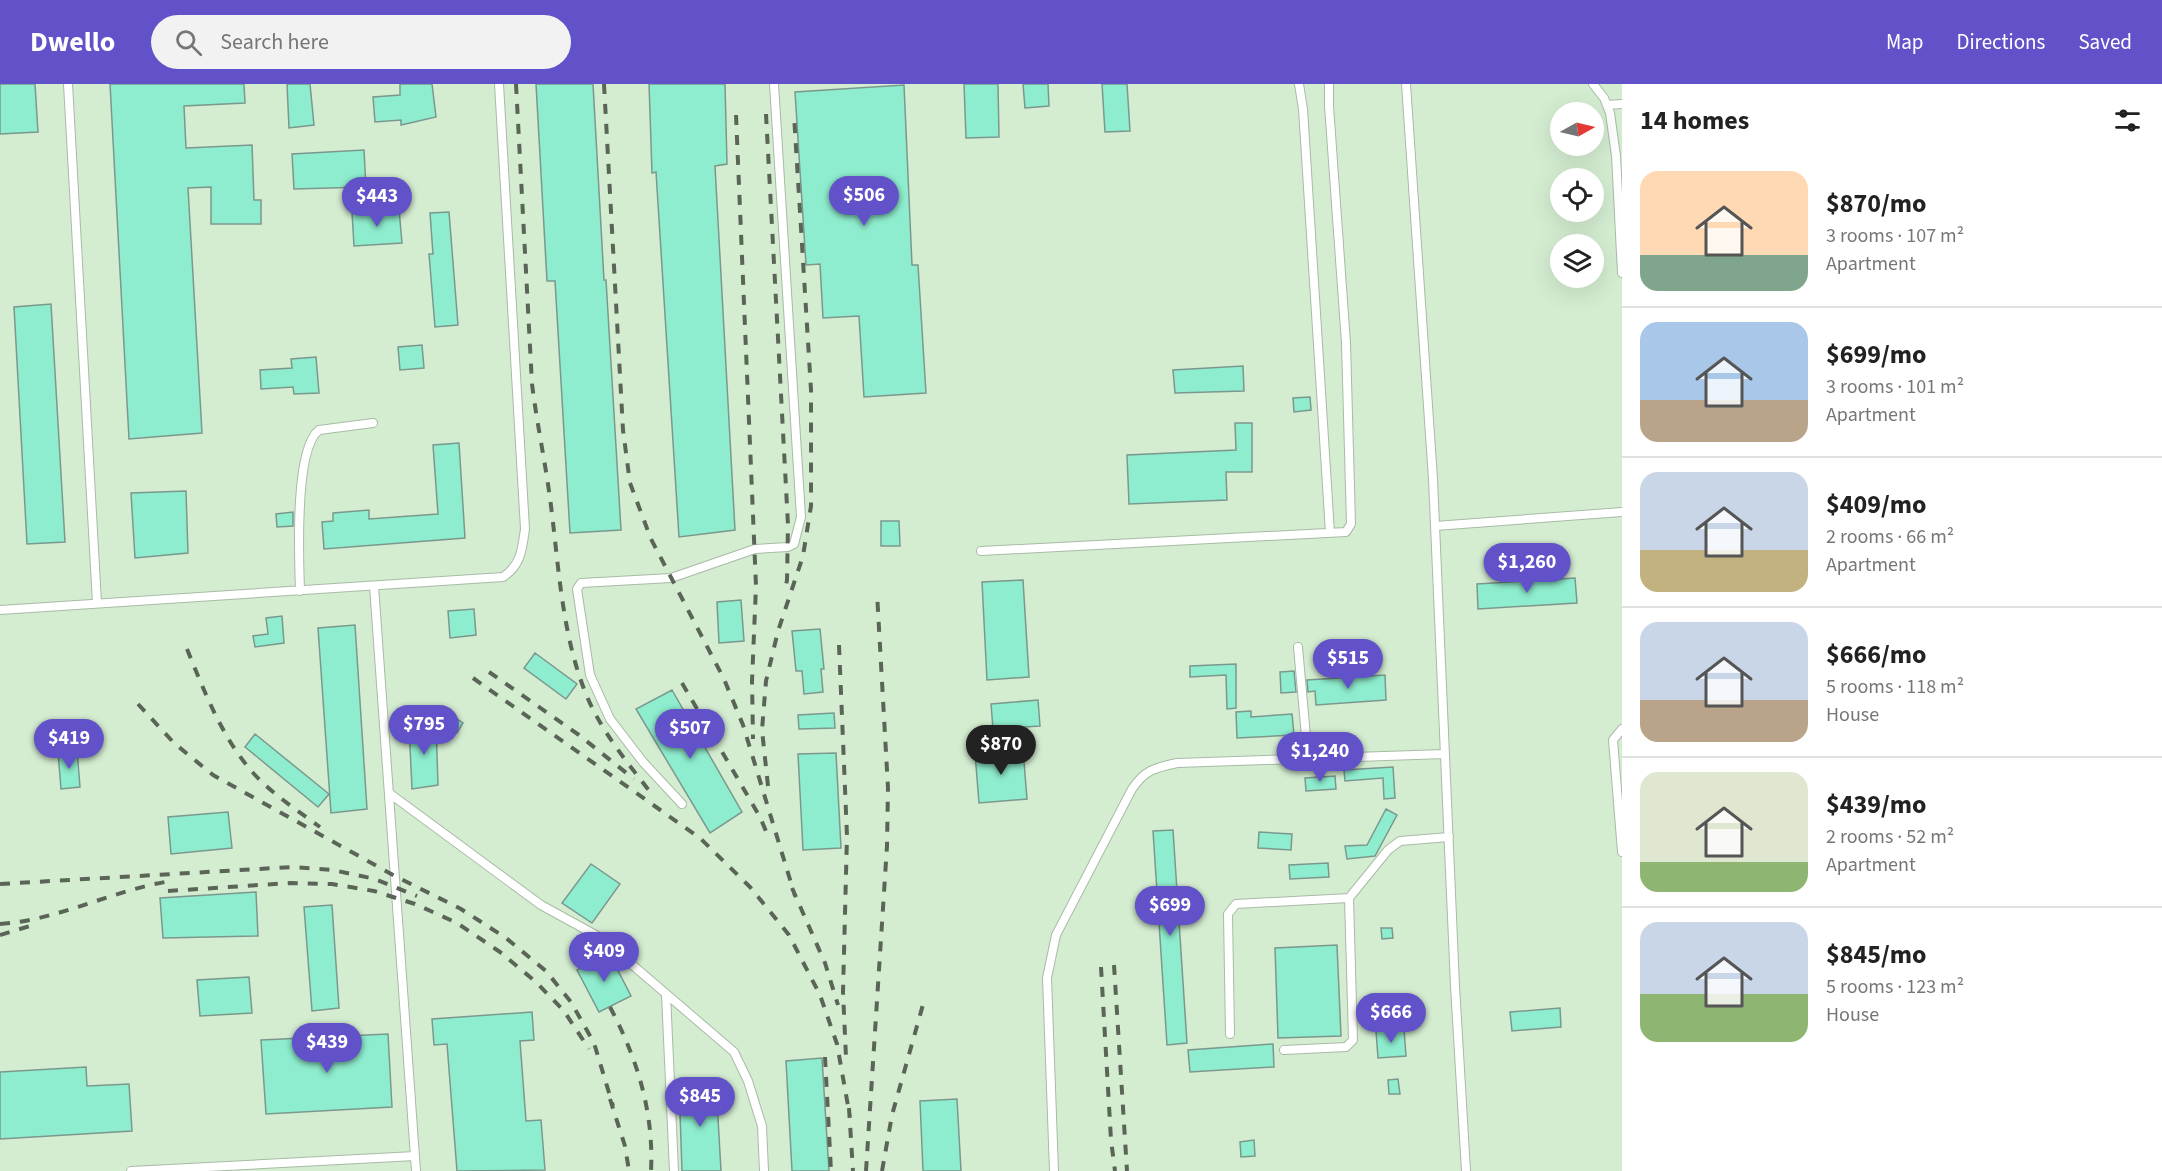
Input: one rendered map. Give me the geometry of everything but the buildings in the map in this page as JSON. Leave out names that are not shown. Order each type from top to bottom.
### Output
[{"type":"lane","points":[[68,84],[97,603]]},
{"type":"lane","points":[[0,610],[503,577],[513,570],[522,556],[525,529],[499,84]]},
{"type":"lane","points":[[682,804],[643,762],[609,719],[590,675],[577,589],[581,583],[671,578],[755,549],[788,547],[794,544],[801,517],[774,84]]},
{"type":"lane","points":[[1299,84],[1304,109],[1330,533]]},
{"type":"lane","points":[[981,551],[1346,532],[1351,524],[1346,343],[1329,84]]},
{"type":"lane","points":[[1406,84],[1435,526],[1466,1171]]},
{"type":"lane","points":[[1593,84],[1610,113],[1616,156],[1622,273]]},
{"type":"lane","points":[[1607,105],[1622,104]]},
{"type":"lane","points":[[300,591],[299,541],[303,469],[313,434],[320,430],[373,423]]},
{"type":"lane","points":[[1435,526],[1622,512]]},
{"type":"lane","points":[[374,586],[416,1171]]},
{"type":"lane","points":[[1298,647],[1308,759]]},
{"type":"lane","points":[[1622,729],[1613,740],[1622,852]]},
{"type":"lane","points":[[1054,1171],[1047,978],[1056,935],[1132,789],[1141,776],[1157,767],[1177,763],[1445,754]]},
{"type":"lane","points":[[389,793],[541,905],[601,938],[734,1052],[748,1081],[762,1126],[764,1171]]},
{"type":"lane","points":[[1284,1050],[1346,1047],[1353,1040],[1349,898],[1388,850],[1400,841],[1449,837]]},
{"type":"lane","points":[[1230,1034],[1228,914],[1236,904],[1349,898]]},
{"type":"lane","points":[[666,994],[674,1171]]},
{"type":"lane","points":[[131,1171],[415,1156]]},
{"type":"shaded area","points":[[0,84],[1622,84],[1622,1171],[0,1171]]},
{"type":"railway","points":[[516,84],[532,384],[549,491],[566,625],[578,672],[592,708],[615,746],[651,793]]},
{"type":"railway","points":[[604,84],[623,430],[630,483],[651,539],[724,679],[743,725],[795,896]]},
{"type":"railway","points":[[766,114],[788,525],[785,590]]},
{"type":"railway","points":[[736,115],[756,586],[752,681],[753,739]]},
{"type":"railway","points":[[768,786],[762,730],[766,681],[778,631],[803,556],[811,506],[811,390],[794,115]]},
{"type":"railway","points":[[866,1171],[887,846],[888,788],[877,593]]},
{"type":"railway","points":[[839,645],[847,836],[843,992],[846,1057]]},
{"type":"railway","points":[[187,649],[233,747],[255,775],[270,789],[320,827]]},
{"type":"railway","points":[[489,672],[579,735],[634,779]]},
{"type":"railway","points":[[473,678],[700,838],[750,887],[789,935],[820,995],[837,1044],[850,1117]]},
{"type":"railway","points":[[682,683],[760,817],[768,836]]},
{"type":"railway","points":[[138,704],[174,743],[213,775],[393,875],[461,909],[506,938],[546,971],[571,1002],[594,1043],[613,1106]]},
{"type":"railway","points":[[0,884],[293,867],[333,870],[375,879],[417,896]]},
{"type":"railway","points":[[0,924],[63,912],[124,892],[165,882]]},
{"type":"railway","points":[[168,891],[290,883],[332,884],[374,891],[415,904],[457,923],[500,952],[536,982],[564,1011],[589,1049]]},
{"type":"railway","points":[[792,888],[825,963],[838,1005]]},
{"type":"railway","points":[[0,935],[30,926]]},
{"type":"railway","points":[[1114,965],[1127,1171]]},
{"type":"railway","points":[[1101,967],[1111,1140],[1115,1171]]},
{"type":"railway","points":[[882,1171],[892,1115],[924,1001]]},
{"type":"railway","points":[[610,1007],[620,1026],[642,1086],[650,1128],[651,1171]]},
{"type":"railway","points":[[825,1057],[831,1171]]},
{"type":"railway","points":[[610,1099],[625,1146],[629,1171]]},
{"type":"railway","points":[[849,1108],[853,1171]]}]
